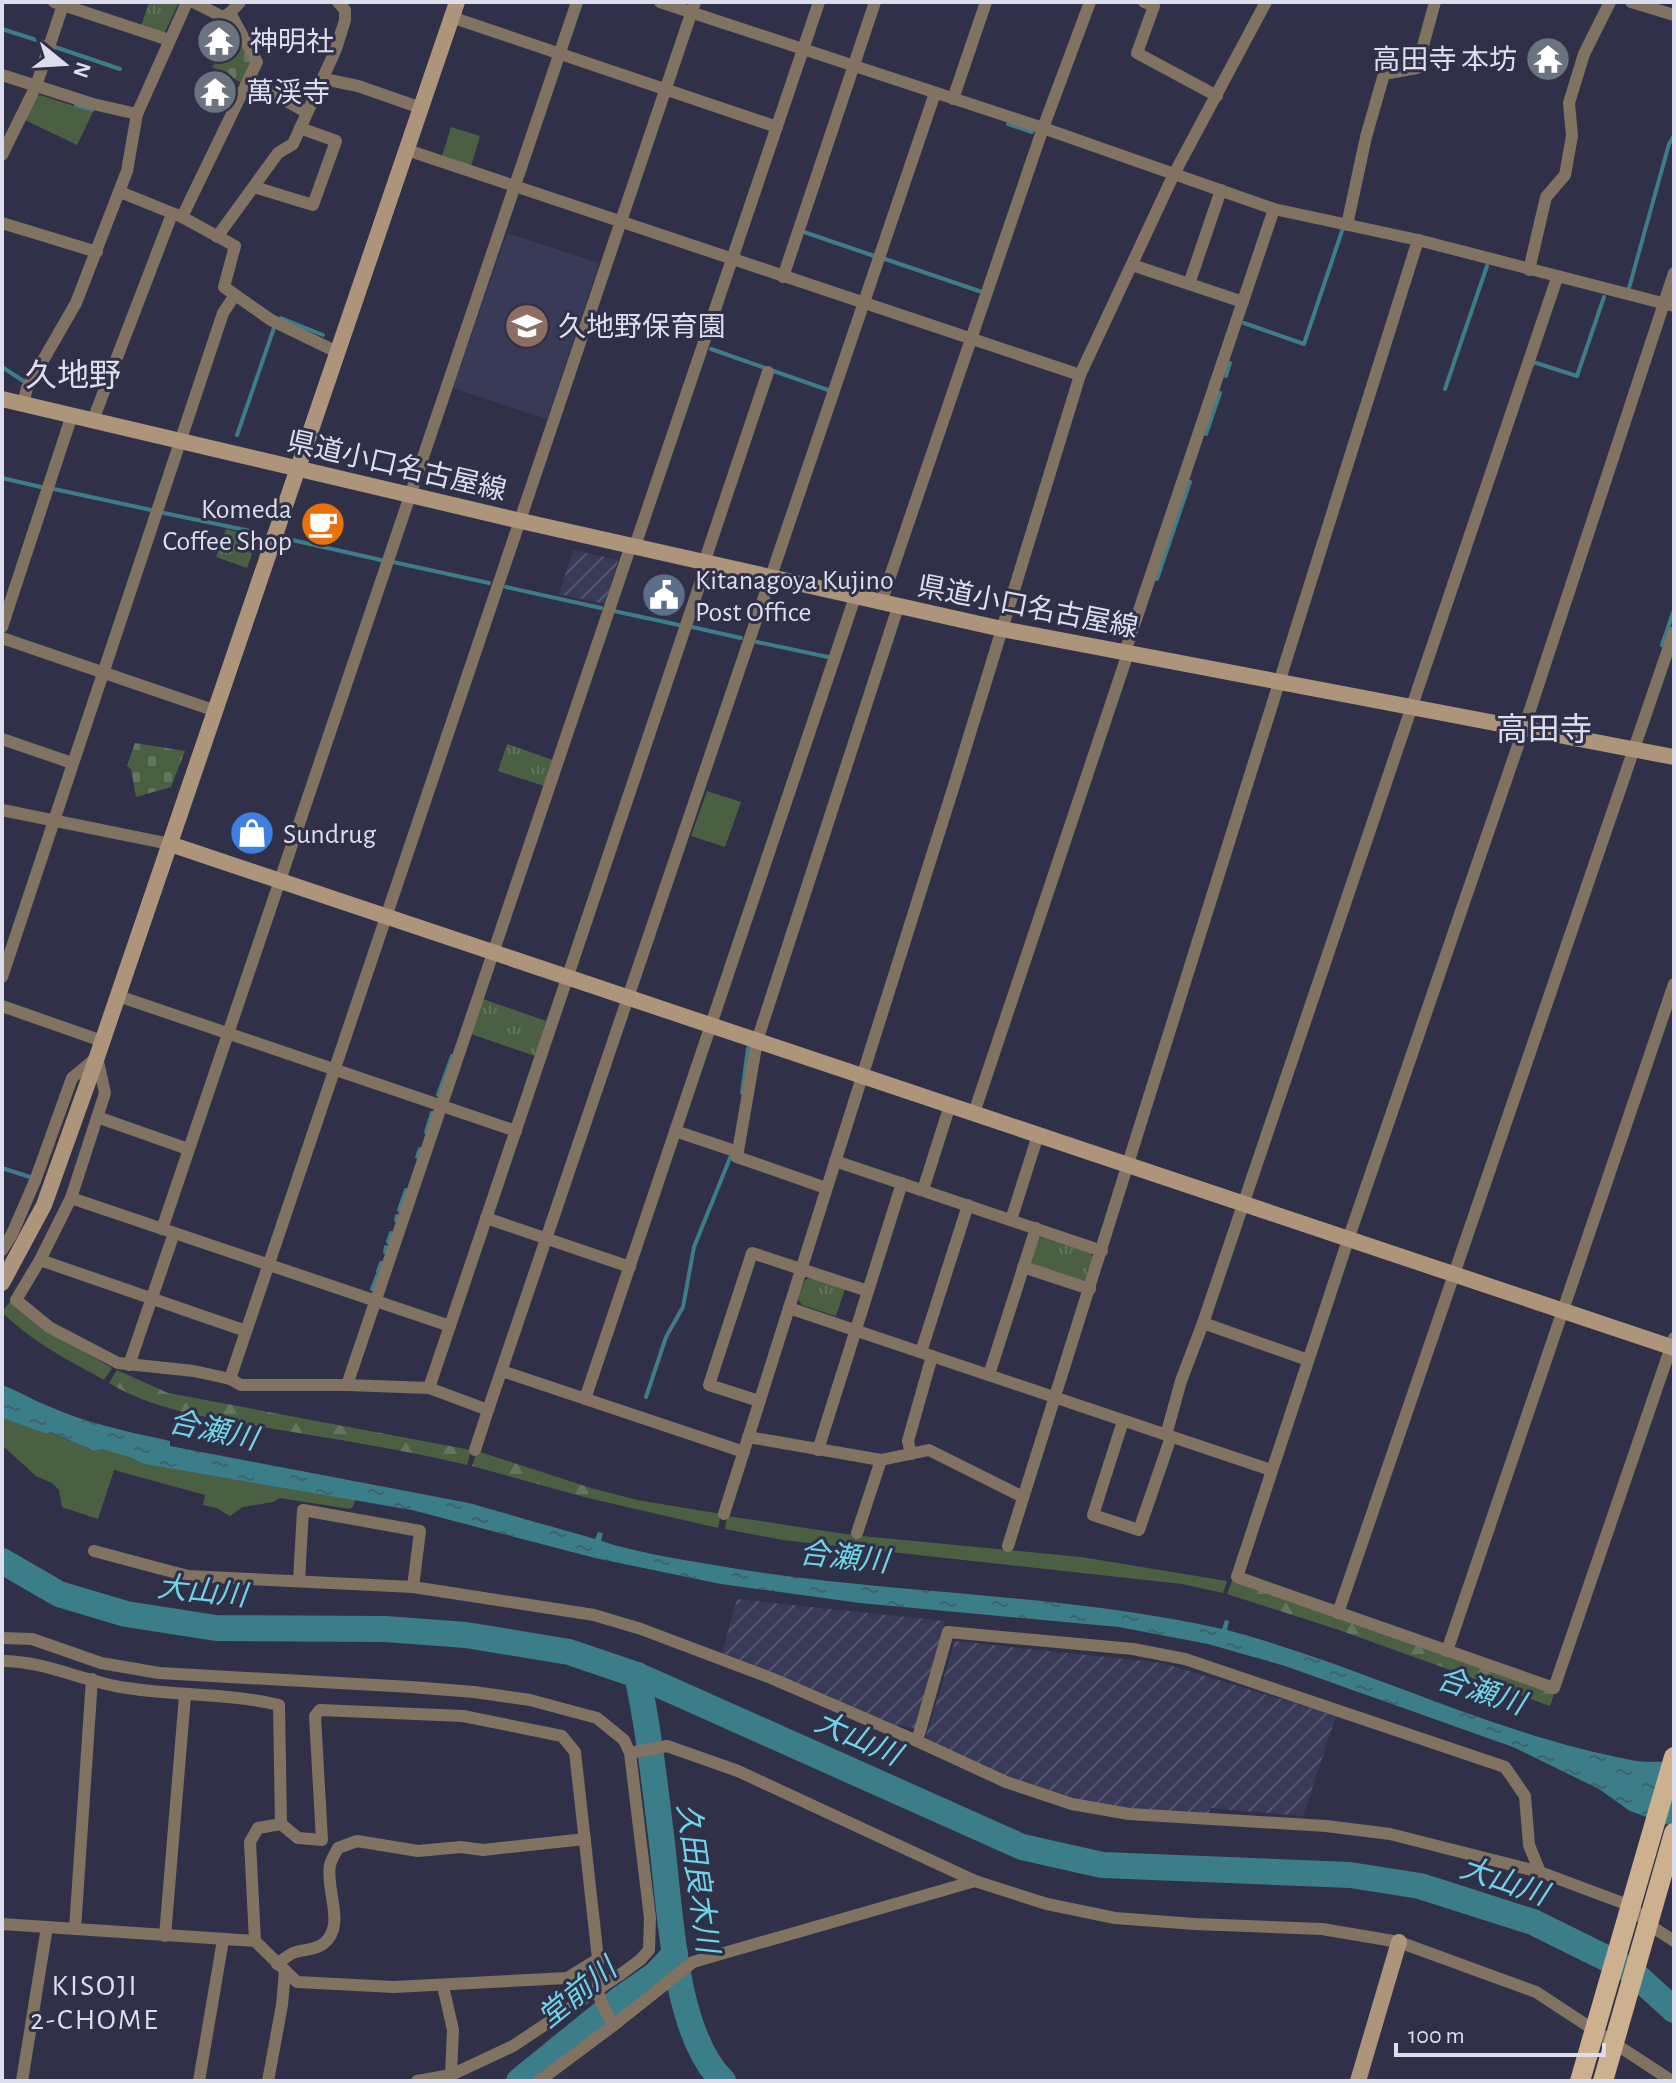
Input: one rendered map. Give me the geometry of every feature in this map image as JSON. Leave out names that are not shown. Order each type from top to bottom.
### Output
[{"type":"main road","points":[[1580,2081],[1595,2031],[1633,1942],[1648,1924],[1648,1884],[1674,1757]]},
{"type":"main road","points":[[1603,2081],[1614,2043],[1633,1942],[1631,1906],[1648,1884],[1674,1833]]},
{"type":"street","points":[[23,404],[27,388],[76,303],[97,252],[127,171],[137,114],[187,2]]},
{"type":"street","points":[[193,2],[223,17],[240,2]]},
{"type":"street","points":[[217,237],[278,153],[293,144],[324,79],[345,20],[345,10],[338,2]]},
{"type":"street","points":[[129,1365],[152,1298],[188,1149],[577,2]]},
{"type":"street","points":[[660,2],[693,7],[803,49],[1274,209],[1418,240],[1670,305]]},
{"type":"street","points":[[347,1385],[819,2]]},
{"type":"street","points":[[783,277],[875,2]]},
{"type":"street","points":[[953,99],[986,2]]},
{"type":"street","points":[[881,603],[1043,128],[1090,2]]},
{"type":"street","points":[[1144,2],[1154,6],[1137,53],[1217,96]]},
{"type":"street","points":[[724,1514],[1080,375],[1174,174],[1266,2]]},
{"type":"street","points":[[1347,225],[1366,137],[1384,74],[1417,68],[1435,2]]},
{"type":"street","points":[[1529,270],[1546,197],[1565,175],[1572,136],[1569,103],[1584,54],[1610,2]]},
{"type":"street","points":[[1631,2],[1674,15]]},
{"type":"street","points":[[2,155],[36,86],[61,3],[169,40]]},
{"type":"street","points":[[230,1379],[693,7]]},
{"type":"street","points":[[2,1283],[44,1205],[100,1049],[454,10],[559,54],[777,127]]},
{"type":"street","points":[[93,420],[177,216],[257,62],[230,13]]},
{"type":"street","points":[[2,75],[93,104],[137,114]]},
{"type":"street","points":[[324,79],[358,86],[421,108]]},
{"type":"street","points":[[249,80],[306,112]]},
{"type":"street","points":[[475,1450],[935,93]]},
{"type":"street","points":[[254,187],[313,205],[336,141],[300,128]]},
{"type":"street","points":[[407,150],[1080,375]]},
{"type":"street","points":[[1189,284],[1221,190]]},
{"type":"street","points":[[120,192],[177,216],[235,246],[224,287],[271,320],[337,352]]},
{"type":"street","points":[[974,1113],[1274,209]]},
{"type":"street","points":[[2,223],[97,252]]},
{"type":"street","points":[[1008,1546],[1418,240]]},
{"type":"street","points":[[1132,265],[1243,302]]},
{"type":"street","points":[[2,810],[170,844],[1348,1240],[1673,1345],[1554,1688],[1237,1577],[1348,1240],[1670,305],[1674,273]]},
{"type":"street","points":[[1123,1421],[1093,1515],[1139,1530],[1169,1436],[1181,1381],[1557,278]]},
{"type":"street","points":[[2,977],[223,313],[235,295]]},
{"type":"street","points":[[429,1388],[768,372]]},
{"type":"street","name":"県道小口名古屋線","points":[[2,399],[898,607],[1674,757]]},
{"type":"street","points":[[2,627],[72,415]]},
{"type":"street","points":[[585,1399],[855,597]]},
{"type":"street","points":[[826,1188],[737,1157],[757,1041],[898,607]]},
{"type":"street","points":[[1338,1613],[1674,632]]},
{"type":"street","points":[[2,638],[216,711]]},
{"type":"street","points":[[2,739],[72,763]]},
{"type":"street","points":[[1447,1651],[1674,984]]},
{"type":"street","points":[[118,996],[516,1131]]},
{"type":"street","points":[[2,1006],[100,1049]]},
{"type":"street","points":[[100,1049],[105,1093],[71,1198],[16,1300],[49,1327],[118,1363],[194,1371],[230,1379],[241,1385],[429,1388],[488,1410]]},
{"type":"street","points":[[2,1250],[35,1181],[72,1078],[100,1049]]},
{"type":"street","points":[[923,1190],[950,1105]]},
{"type":"street","points":[[97,1117],[188,1149]]},
{"type":"street","points":[[675,1131],[729,1149]]},
{"type":"street","points":[[1011,1220],[1038,1135]]},
{"type":"street","points":[[835,1161],[1102,1251]]},
{"type":"street","points":[[818,1450],[902,1183]]},
{"type":"street","points":[[71,1198],[450,1326]]},
{"type":"street","points":[[911,1454],[908,1441],[927,1354],[968,1205]]},
{"type":"street","points":[[486,1218],[630,1267]]},
{"type":"street","points":[[989,1375],[1036,1228]]},
{"type":"street","points":[[759,1401],[709,1385],[752,1253],[868,1291]]},
{"type":"street","points":[[40,1260],[246,1331]]},
{"type":"street","points":[[1023,1267],[1090,1289]]},
{"type":"street","points":[[789,1308],[1271,1470]]},
{"type":"street","points":[[1203,1323],[1308,1360]]},
{"type":"street","points":[[502,1371],[744,1452]]},
{"type":"street","points":[[748,1437],[881,1460],[929,1450],[1023,1497]]},
{"type":"street","points":[[857,1533],[881,1460]]},
{"type":"street","points":[[299,1581],[303,1510],[420,1531],[413,1587]]},
{"type":"street","points":[[94,1551],[188,1576],[413,1587],[594,1615],[771,1678],[1006,1782],[1072,1804],[1129,1814],[1326,1826],[1390,1834],[1540,1872],[1631,1906],[1648,1924],[1674,1941]]},
{"type":"street","points":[[917,1741],[948,1632],[1133,1649],[1185,1659],[1505,1767],[1525,1796],[1529,1845],[1540,1872]]},
{"type":"street","points":[[2,1638],[32,1639],[101,1663],[159,1673],[411,1687],[530,1700],[597,1718],[624,1740],[630,1753],[651,1938],[649,1950],[640,1960],[513,2046],[451,2075],[417,2081]]},
{"type":"street","points":[[2,1661],[34,1663],[124,1688],[185,1696],[249,1698],[279,1705],[281,1824]]},
{"type":"street","points":[[75,1929],[92,1679]]},
{"type":"street","points":[[165,1936],[185,1696]]},
{"type":"street","points":[[598,1959],[567,1978],[394,1987],[297,1982],[255,1941],[250,1842],[258,1828],[281,1824],[298,1838],[322,1840],[315,1716],[320,1710],[463,1716],[562,1736],[575,1752],[598,1959],[597,1989],[600,2004],[614,2025]]},
{"type":"street","points":[[630,1753],[667,1746],[738,1771],[975,1881],[1047,1904],[1115,1918],[1322,1929],[1399,1942],[1536,1992],[1672,2081]]},
{"type":"street","points":[[268,2081],[282,2005],[281,1967],[295,1952],[312,1950],[333,1933],[335,1915],[329,1883],[330,1864],[338,1848],[357,1841],[418,1851],[461,1847],[483,1850],[585,1839]]},
{"type":"street","points":[[539,2081],[693,1962],[975,1881]]},
{"type":"street","points":[[2,1924],[255,1941]]},
{"type":"street","points":[[22,2081],[47,1927]]},
{"type":"street","points":[[199,2081],[223,1940]]},
{"type":"street","points":[[1358,2081],[1399,1942]]},
{"type":"street","points":[[443,1986],[453,2030],[451,2075]]},
{"type":"shaded area","name":"久地野保育園","points":[[507,233],[599,263],[547,419],[453,388]]},
{"type":"shaded area","points":[[573,550],[618,560],[605,604],[559,594]]},
{"type":"shaded area","points":[[737,1599],[945,1621],[915,1728],[891,1724],[722,1653]]},
{"type":"shaded area","points":[[955,1641],[1163,1663],[1336,1716],[1303,1816],[1210,1808],[1208,1816],[1127,1809],[1089,1802],[1006,1777],[930,1741],[926,1736]]},
{"type":"green space","points":[[149,2],[179,2],[164,34],[141,26]]},
{"type":"green space","points":[[235,29],[253,62],[244,84],[212,67]]},
{"type":"green space","points":[[40,95],[93,112],[77,145],[25,120],[36,97]]},
{"type":"green space","points":[[451,127],[480,136],[471,166],[442,156]]},
{"type":"green space","points":[[226,529],[258,537],[247,568],[216,557]]},
{"type":"green space","points":[[135,743],[185,751],[171,787],[136,797],[131,769],[127,766]]},
{"type":"green space","points":[[507,744],[553,760],[544,786],[498,771]]},
{"type":"green space","points":[[707,791],[741,802],[725,847],[691,836]]},
{"type":"green space","points":[[483,999],[546,1021],[535,1056],[471,1034]]},
{"type":"green space","points":[[1041,1237],[1091,1253],[1094,1260],[1088,1278],[1083,1281],[1032,1265],[1030,1260],[1036,1240]]},
{"type":"green space","points":[[810,1278],[845,1289],[836,1316],[802,1305],[798,1299],[805,1280]]},
{"type":"green space","points":[[12,1299],[44,1329],[112,1368],[104,1380],[51,1350],[14,1323],[2,1312]]},
{"type":"green space","points":[[117,1370],[168,1393],[471,1450],[467,1465],[186,1413],[146,1401],[109,1383]]},
{"type":"green space","points":[[2,1418],[47,1434],[49,1432],[96,1452],[100,1449],[130,1456],[144,1464],[355,1500],[350,1509],[280,1498],[243,1507],[230,1516],[217,1508],[203,1505],[205,1495],[114,1470],[98,1519],[62,1507],[59,1490],[36,1476],[4,1447]]},
{"type":"green space","points":[[477,1451],[591,1488],[588,1498],[472,1466]]},
{"type":"green space","points":[[591,1488],[637,1500],[721,1514],[718,1528],[588,1498]]},
{"type":"green space","points":[[727,1516],[852,1535],[1081,1557],[1227,1581],[1223,1593],[1182,1584],[783,1540],[725,1529]]},
{"type":"green space","points":[[1232,1581],[1554,1694],[1550,1706],[1339,1630],[1227,1594]]},
{"type":"water","points":[[2,1385],[62,1412],[170,1441],[170,1446],[469,1503],[595,1539],[598,1532],[603,1533],[601,1541],[668,1557],[836,1582],[1094,1607],[1222,1629],[1225,1620],[1229,1621],[1227,1630],[1328,1662],[1529,1734],[1631,1760],[1674,1762],[1674,1827],[1630,1811],[1599,1789],[1513,1747],[1285,1666],[1208,1644],[1119,1627],[860,1603],[721,1584],[595,1558],[412,1510],[144,1464],[101,1449],[96,1452],[50,1432],[47,1434],[2,1418]]},
{"type":"waterway","points":[[2,29],[46,43]]},
{"type":"waterway","points":[[55,47],[120,69]]},
{"type":"waterway","points":[[76,105],[92,110]]},
{"type":"waterway","points":[[1008,124],[1032,132]]},
{"type":"waterway","points":[[1629,288],[1669,144],[1674,136]]},
{"type":"waterway","points":[[801,231],[877,257]]},
{"type":"waterway","points":[[1244,323],[1304,344],[1342,231]]},
{"type":"waterway","points":[[885,259],[982,292]]},
{"type":"waterway","points":[[1445,389],[1487,266]]},
{"type":"waterway","points":[[1532,365],[1533,362],[1577,376],[1604,297]]},
{"type":"waterway","points":[[281,318],[323,335]]},
{"type":"waterway","points":[[237,435],[274,328]]},
{"type":"waterway","points":[[711,349],[828,390]]},
{"type":"waterway","points":[[1226,376],[1230,363]]},
{"type":"waterway","points":[[2,367],[25,382]]},
{"type":"waterway","points":[[1206,434],[1220,393]]},
{"type":"waterway","points":[[2,478],[41,487]]},
{"type":"waterway","points":[[1157,579],[1190,482]]},
{"type":"waterway","points":[[54,489],[151,510]]},
{"type":"waterway","points":[[164,513],[255,532]]},
{"type":"waterway","points":[[292,540],[381,560]]},
{"type":"waterway","points":[[393,562],[489,583]]},
{"type":"waterway","points":[[506,587],[601,608]]},
{"type":"waterway","points":[[1662,645],[1674,610]]},
{"type":"waterway","points":[[614,611],[679,625]]},
{"type":"waterway","points":[[692,627],[741,638]]},
{"type":"waterway","points":[[757,642],[828,657]]},
{"type":"waterway","points":[[742,1093],[748,1048]]},
{"type":"waterway","points":[[438,1095],[452,1056]]},
{"type":"waterway","points":[[426,1132],[430,1119]]},
{"type":"waterway","points":[[417,1157],[420,1149]]},
{"type":"waterway","points":[[646,1397],[666,1337],[683,1307],[694,1247],[732,1153]]},
{"type":"waterway","points":[[2,1168],[30,1177]]},
{"type":"waterway","points":[[399,1210],[406,1190]]},
{"type":"waterway","points":[[396,1220],[397,1216]]},
{"type":"waterway","points":[[388,1242],[391,1233]]},
{"type":"waterway","points":[[385,1252],[386,1247]]},
{"type":"waterway","points":[[378,1272],[381,1263]]},
{"type":"waterway","points":[[372,1289],[377,1276]]},
{"type":"waterway","name":"大山川","points":[[2,1561],[59,1594],[126,1614],[216,1628],[385,1629],[466,1635],[569,1652],[637,1675],[1022,1847],[1102,1865],[1350,1875],[1420,1886],[1533,1922],[1630,1970],[1674,2010]]},
{"type":"waterway","name":"久田良木川","points":[[637,1675],[651,1759],[677,1969],[694,2033],[707,2060],[723,2081]]},
{"type":"waterway","name":"堂前川","points":[[519,2081],[619,2000],[655,1975],[675,1954]]},
{"type":"place","name":"神明社","points":[[219,41]]},
{"type":"place","name":"高田寺 本坊","points":[[1548,59]]},
{"type":"place","name":"萬渓寺","points":[[215,92]]},
{"type":"place","name":"久地野保育園","points":[[527,326]]},
{"type":"place","name":"Komeda Coffee Shop","points":[[323,524]]},
{"type":"place","name":"Kitanagoya Kujino Post Office","points":[[664,595]]},
{"type":"place","name":"Sundrug","points":[[252,833]]},
{"type":"district","name":"久地野","points":[[73,375]]},
{"type":"district","name":"高田寺","points":[[1544,729]]},
{"type":"district","name":"KISOJI 2-CHOME","points":[[95,2002]]},
{"type":"water label","name":"合瀬川","points":[[213,1430]]},
{"type":"water label","name":"合瀬川","points":[[844,1557]]},
{"type":"water label","name":"合瀬川","points":[[1481,1691]]}]
